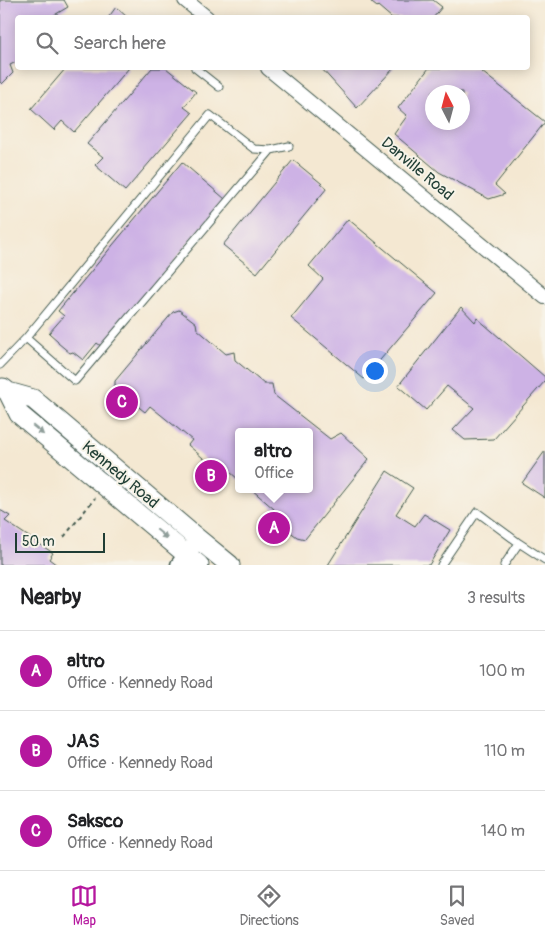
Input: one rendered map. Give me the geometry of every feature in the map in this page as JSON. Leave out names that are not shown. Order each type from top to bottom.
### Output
[{"type":"main road","name":"Kennedy Road","points":[[4,389],[33,399],[230,565]]},
{"type":"main road","name":"Kennedy Road","points":[[4,389],[19,414],[188,562]]},
{"type":"street","points":[[185,0],[203,15]]},
{"type":"street","name":"Danville Road","points":[[270,70],[545,297]]},
{"type":"street","points":[[188,562],[198,539]]},
{"type":"lane","points":[[198,70],[219,87]]},
{"type":"lane","points":[[0,366],[26,338],[210,114],[254,149],[271,150],[289,146]]},
{"type":"lane","points":[[26,338],[75,381],[271,150]]},
{"type":"lane","points":[[441,565],[477,512],[545,560]]},
{"type":"lane","points":[[504,565],[519,543]]},
{"type":"path","points":[[64,537],[97,495]]},
{"type":"building","points":[[0,0],[64,0],[68,7],[54,15],[15,15],[15,62],[10,65],[13,73],[2,84],[0,82]]},
{"type":"building","points":[[371,0],[433,0],[442,7],[435,15],[388,15],[372,3]]},
{"type":"building","points":[[116,7],[125,15],[110,15]]},
{"type":"building","points":[[64,70],[127,70],[74,132],[62,121],[54,130],[31,109]]},
{"type":"building","points":[[150,70],[168,70],[196,92],[184,107],[192,113],[125,191],[95,165],[103,157],[87,144]]},
{"type":"building","points":[[323,70],[392,70],[357,108]]},
{"type":"building","points":[[427,70],[480,70],[545,122],[495,185],[505,194],[489,199],[439,172],[394,134],[407,116],[398,108]]},
{"type":"building","points":[[293,160],[327,188],[257,273],[223,245]]},
{"type":"building","points":[[182,162],[225,199],[102,347],[97,343],[83,360],[73,352],[70,353],[49,333],[64,316],[58,311]]},
{"type":"building","points":[[348,219],[437,293],[364,379],[291,318],[323,279],[309,266]]},
{"type":"building","points":[[461,307],[475,322],[477,318],[545,377],[545,381],[494,439],[465,440],[453,430],[474,408],[447,386],[426,410],[398,386]]},
{"type":"building","points":[[179,310],[196,323],[197,329],[226,354],[234,352],[235,360],[264,384],[272,384],[274,395],[330,439],[341,433],[369,459],[305,539],[297,537],[268,515],[274,509],[256,493],[313,493],[313,428],[235,428],[235,476],[230,472],[225,477],[188,445],[192,440],[150,406],[145,412],[115,388],[115,381],[173,312]]},
{"type":"building","points":[[545,451],[545,498],[522,483]]},
{"type":"building","points":[[387,471],[413,488],[396,514],[415,526],[424,514],[450,530],[429,565],[328,565]]},
{"type":"building","points":[[0,510],[10,516],[5,521],[53,553],[49,559],[57,565],[0,565]]},
{"type":"place","name":"Saksco","points":[[122,402]]},
{"type":"place","name":"JAS","points":[[211,476]]},
{"type":"place","name":"altro","points":[[274,528]]}]
